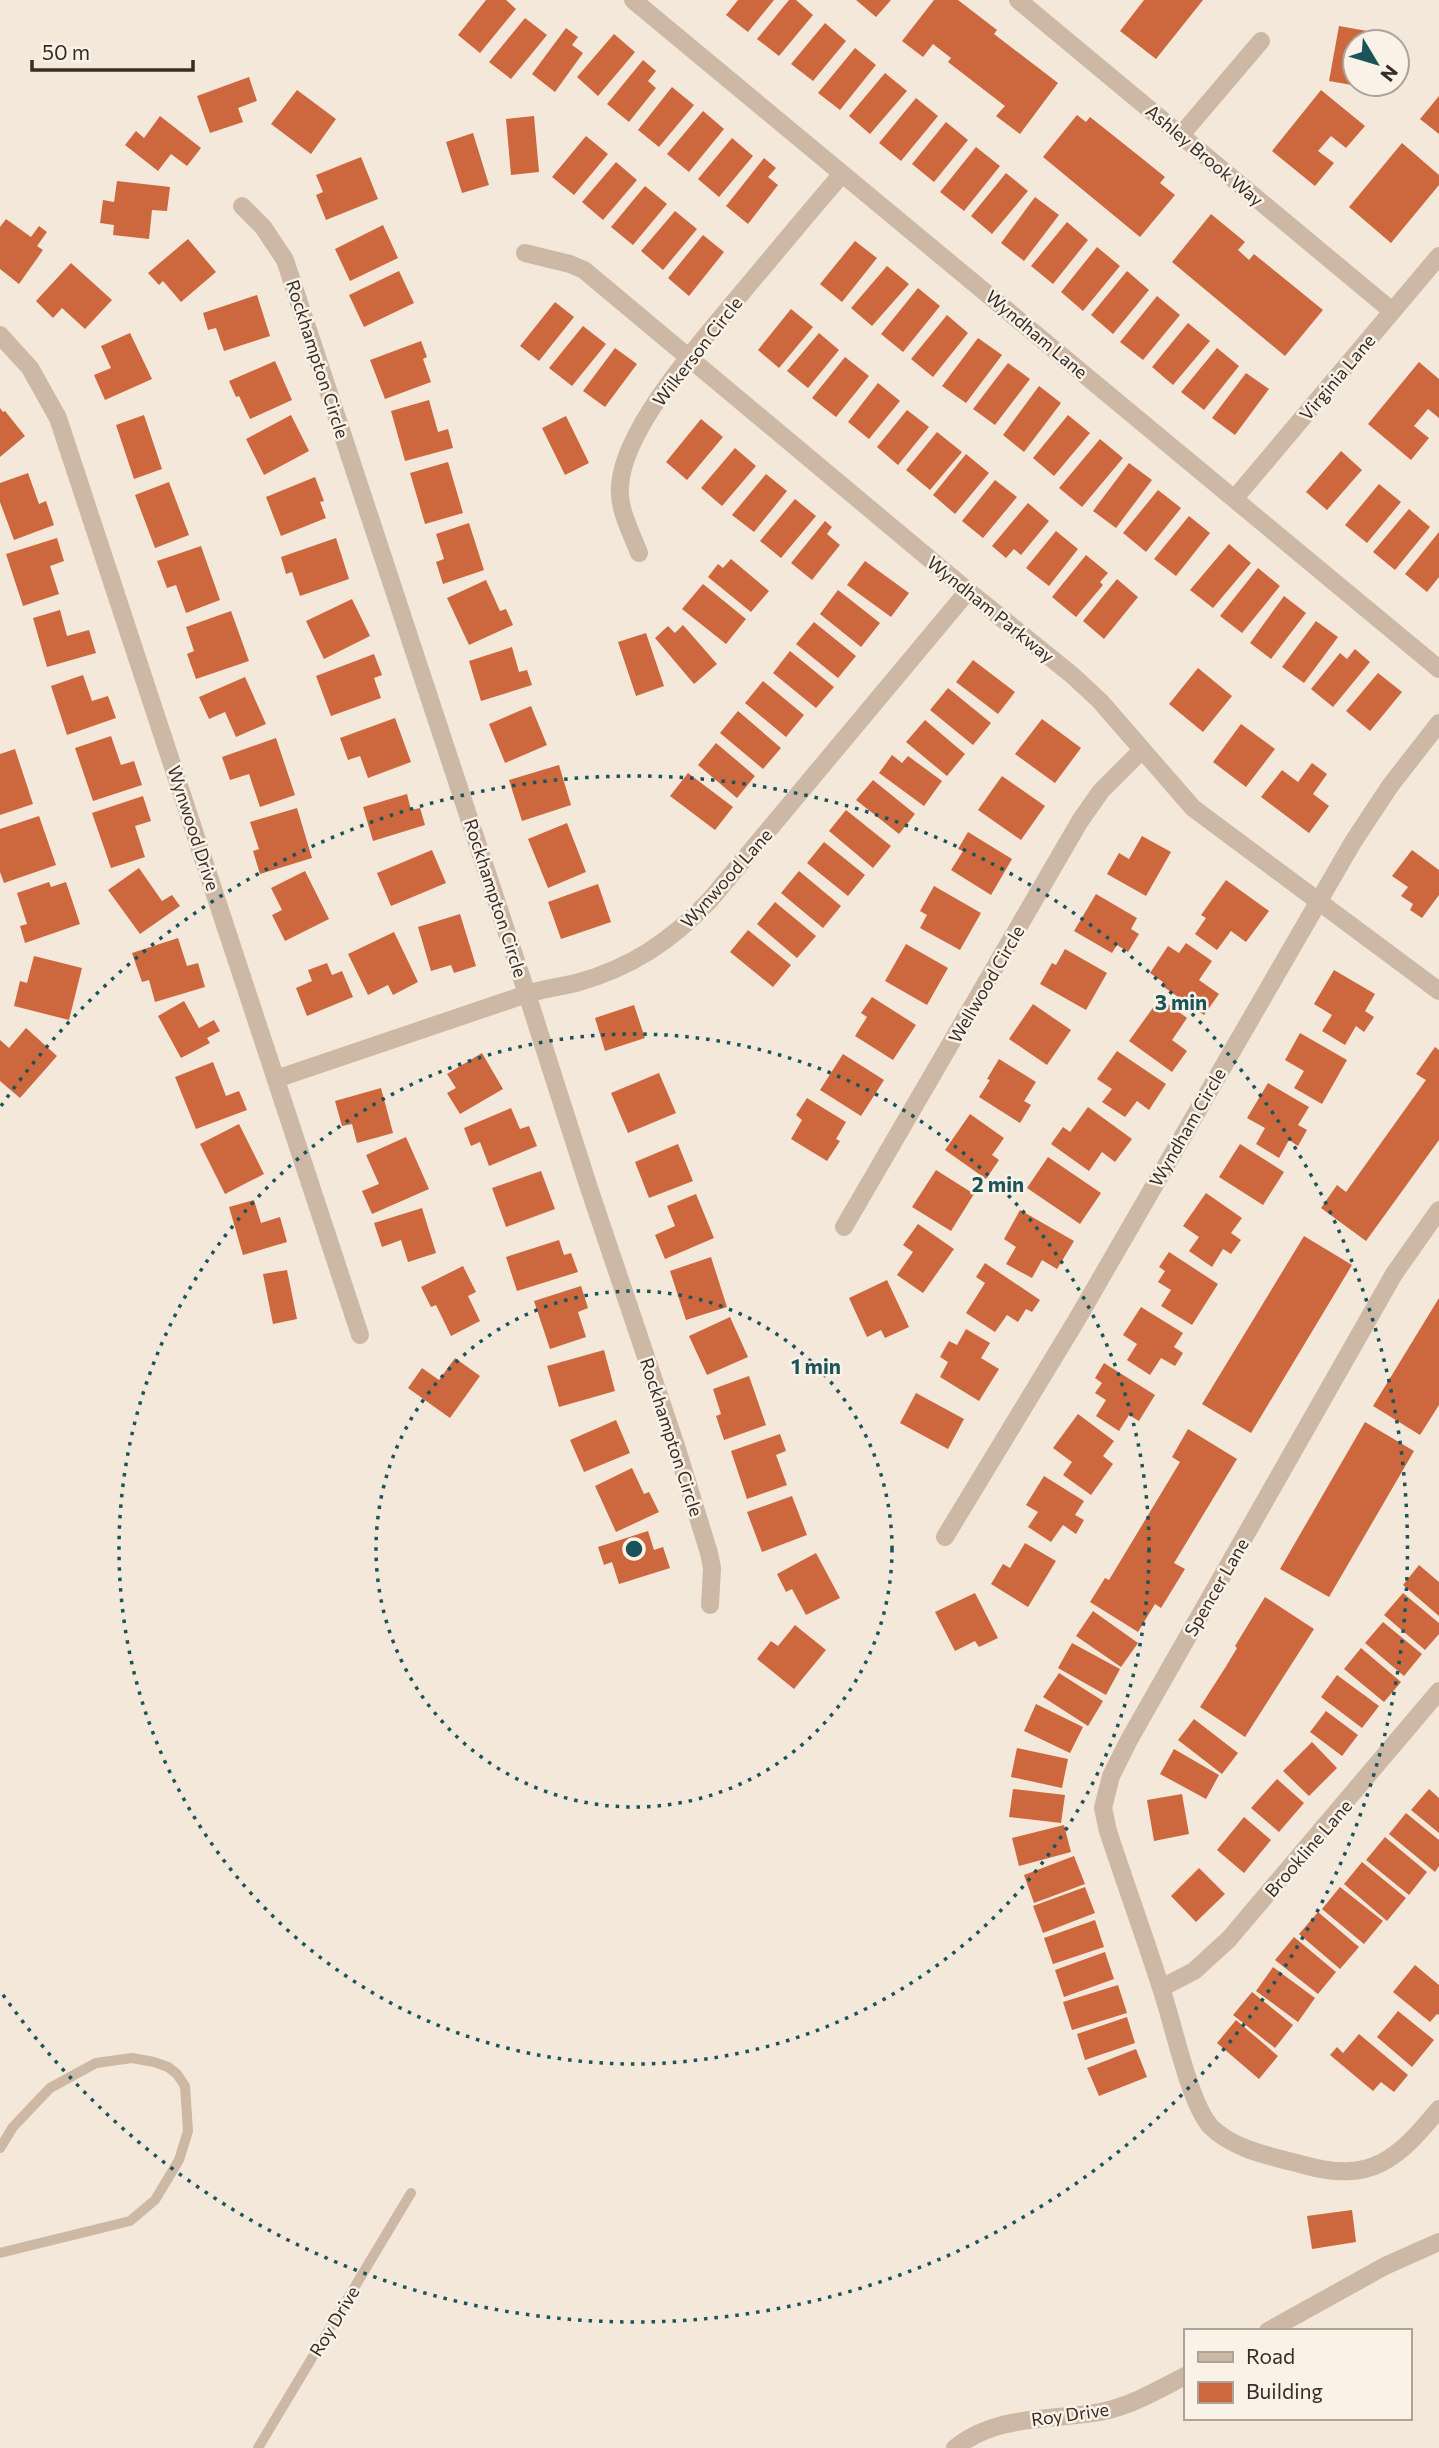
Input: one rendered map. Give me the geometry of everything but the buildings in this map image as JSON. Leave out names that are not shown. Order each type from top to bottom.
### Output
[{"type":"street","name":"Wyndham Lane","points":[[633,0],[1439,669]]},
{"type":"street","name":"Ashley Brook Way","points":[[1018,0],[1392,311]]},
{"type":"street","points":[[1181,135],[1261,41]]},
{"type":"street","name":"Wilkerson Circle","points":[[639,553],[622,509],[620,486],[621,473],[640,428],[689,357],[842,174]]},
{"type":"street","name":"Rockhampton Circle","points":[[242,206],[264,227],[285,260],[677,1449],[709,1553],[712,1568],[710,1605]]},
{"type":"street","name":"Wyndham Parkway","points":[[525,253],[584,270],[1072,675],[1100,701],[1193,808],[1439,991]]},
{"type":"street","name":"Virginia Lane","points":[[1235,498],[1439,256]]},
{"type":"street","name":"Wynwood Drive","points":[[0,335],[30,368],[58,418],[360,1335]]},
{"type":"street","name":"Wynwood Lane","points":[[276,1079],[527,994],[577,982],[650,952],[690,922],[710,900],[968,591]]},
{"type":"street","name":"Wyndham Circle","points":[[945,1537],[1076,1321],[1353,842],[1390,786],[1439,723]]},
{"type":"street","name":"Wellwood Circle","points":[[844,1227],[1080,821],[1101,791],[1142,750]]},
{"type":"street","name":"Spencer Lane","points":[[1439,1210],[1394,1274],[1136,1728],[1111,1776],[1103,1808],[1108,1831],[1161,1988],[1197,2107],[1212,2127],[1231,2141],[1259,2152],[1316,2169],[1347,2173],[1388,2161],[1416,2138],[1439,2109]]},
{"type":"street","name":"Brookline Lane","points":[[1161,1988],[1194,1970],[1230,1939],[1439,1691]]},
{"type":"street","points":[[1272,2329],[1385,2266],[1439,2242]]},
{"type":"street","name":"Roy Drive","points":[[955,2448],[997,2425],[1103,2412],[1137,2401],[1184,2377]]},
{"type":"lane","points":[[0,2148],[13,2127],[50,2088],[96,2063],[132,2058],[154,2062],[168,2067],[185,2086],[188,2132],[179,2160],[155,2200],[130,2221],[0,2253]]},
{"type":"lane","name":"Roy Drive","points":[[258,2448],[411,2193]]}]
